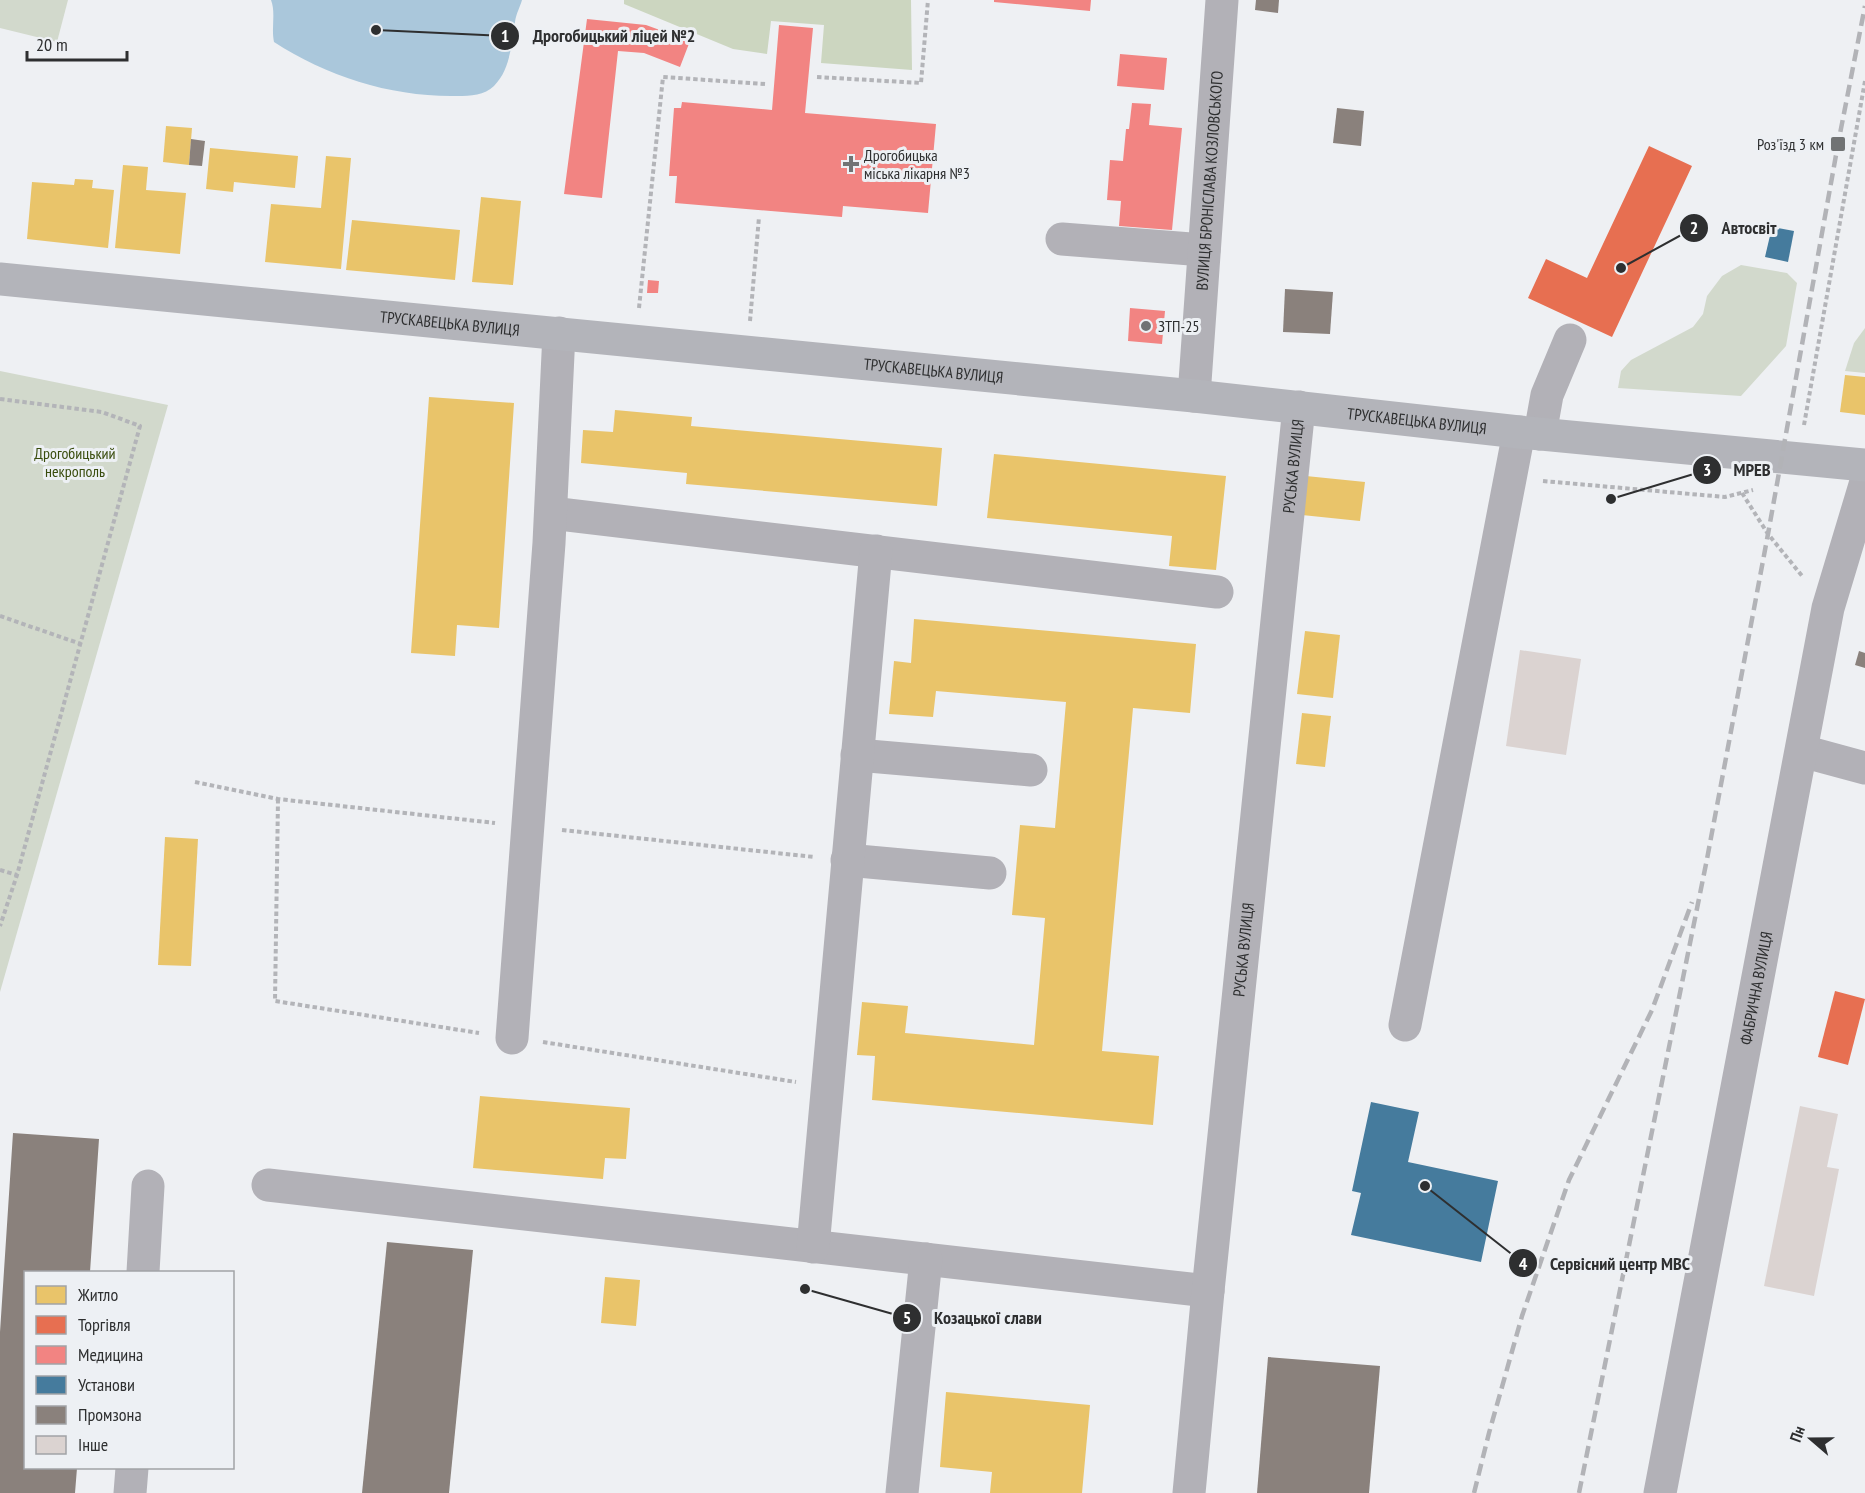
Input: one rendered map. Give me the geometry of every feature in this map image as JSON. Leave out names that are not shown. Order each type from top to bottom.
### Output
[{"type":"main road","name":"ТРУСКАВЕЦЬКА ВУЛИЦЯ","points":[[0,279],[1194,396],[1529,433],[1865,465]]},
{"type":"street","name":"ВУЛИЦЯ БРОНІСЛАВА КОЗЛОВСЬКОГО","points":[[1194,396],[1222,0]]},
{"type":"street","points":[[1062,239],[1204,250]]},
{"type":"street","points":[[512,1038],[550,513],[559,333]]},
{"type":"street","points":[[1405,1025],[1529,433],[1570,340]]},
{"type":"street","name":"РУСЬКА ВУЛИЦЯ","points":[[1189,1493],[1299,407]]},
{"type":"street","name":"ФАБРИЧНА ВУЛИЦЯ","points":[[1660,1493],[1828,608],[1865,485]]},
{"type":"street","points":[[550,513],[1217,592]]},
{"type":"street","points":[[813,1247],[876,551]]},
{"type":"street","points":[[1802,751],[1865,768]]},
{"type":"street","points":[[857,754],[1031,770]]},
{"type":"street","points":[[848,860],[990,873]]},
{"type":"street","points":[[268,1185],[1208,1291]]},
{"type":"street","points":[[143,1271],[148,1186]]},
{"type":"street","points":[[902,1493],[926,1259]]},
{"type":"street","points":[[130,1493],[132,1469]]},
{"type":"path","points":[[817,77],[921,82],[928,0]]},
{"type":"path","points":[[639,312],[663,76],[765,84]]},
{"type":"path","points":[[1804,429],[1865,81]]},
{"type":"path","points":[[750,323],[759,217]]},
{"type":"path","points":[[0,399],[102,412],[140,426],[17,875],[0,926]]},
{"type":"path","points":[[1742,493],[1768,534],[1828,608]]},
{"type":"path","points":[[0,616],[81,644]]},
{"type":"path","points":[[195,782],[278,799],[275,1001],[827,1086]]},
{"type":"path","points":[[0,870],[17,875]]},
{"type":"green space","points":[[0,0],[68,0],[57,42],[0,28]]},
{"type":"green space","points":[[624,0],[911,0],[912,70],[821,63],[824,25],[771,21],[767,54],[733,49],[624,4]]},
{"type":"green space","points":[[1741,265],[1787,273],[1797,283],[1786,346],[1741,396],[1618,388],[1621,371],[1631,360],[1693,327],[1703,314],[1707,296],[1722,276]]},
{"type":"green space","points":[[1865,328],[1865,373],[1845,371],[1854,343]]},
{"type":"green space","name":"Дрогобицький некрополь","points":[[0,371],[168,405],[0,992]]},
{"type":"water","points":[[271,0],[522,0],[507,64],[500,79],[485,92],[456,96],[428,95],[381,88],[315,65],[274,42]]},
{"type":"building: Житло","points":[[166,126],[192,128],[189,165],[163,162]]},
{"type":"building: Житло","points":[[210,148],[298,156],[295,188],[234,182],[233,192],[206,189]]},
{"type":"building: Житло","points":[[326,156],[351,158],[341,269],[265,262],[271,204],[321,208]]},
{"type":"building: Житло","points":[[123,165],[148,167],[146,190],[186,193],[180,254],[115,248]]},
{"type":"building: Житло","points":[[75,179],[93,180],[92,188],[114,190],[108,248],[27,239],[32,182],[74,185]]},
{"type":"building: Житло","points":[[481,197],[521,201],[513,285],[472,282]]},
{"type":"building: Житло","points":[[352,220],[460,230],[455,280],[346,270]]},
{"type":"building: Житло","points":[[1845,375],[1865,377],[1865,415],[1840,412]]},
{"type":"building: Житло","points":[[429,397],[514,403],[499,628],[457,625],[455,656],[411,653]]},
{"type":"building: Житло","points":[[615,410],[692,417],[691,426],[942,448],[937,506],[686,484],[687,473],[581,463],[583,430],[613,432]]},
{"type":"building: Житло","points":[[994,454],[1226,476],[1216,570],[1169,566],[1172,536],[987,518]]},
{"type":"building: Житло","points":[[1306,476],[1365,482],[1360,521],[1302,515]]},
{"type":"building: Житло","points":[[914,619],[1196,644],[1190,713],[1133,708],[1102,1051],[1159,1056],[1153,1125],[872,1100],[875,1056],[857,1055],[862,1002],[908,1006],[905,1033],[1034,1045],[1045,918],[1012,915],[1020,825],[1055,828],[1066,702],[936,691],[933,717],[889,714],[894,661],[911,663]]},
{"type":"building: Житло","points":[[1305,631],[1340,635],[1333,698],[1297,694]]},
{"type":"building: Житло","points":[[1302,713],[1331,716],[1325,767],[1296,764]]},
{"type":"building: Житло","points":[[165,837],[198,839],[191,966],[158,965]]},
{"type":"building: Житло","points":[[480,1096],[630,1108],[626,1159],[605,1158],[603,1179],[473,1168]]},
{"type":"building: Житло","points":[[605,1277],[640,1280],[636,1326],[601,1323]]},
{"type":"building: Житло","points":[[946,1392],[1090,1405],[1082,1493],[990,1493],[992,1472],[940,1467]]},
{"type":"building: Торгівля","points":[[1649,146],[1692,166],[1612,337],[1528,298],[1546,259],[1587,278]]},
{"type":"building: Торгівля","points":[[1835,991],[1865,999],[1848,1065],[1818,1057]]},
{"type":"building: Медицина","points":[[994,0],[1091,0],[1090,11],[994,2]]},
{"type":"building: Медицина","points":[[587,19],[646,25],[690,41],[680,67],[644,53],[618,51],[602,198],[564,194]]},
{"type":"building: Медицина","points":[[779,25],[813,28],[805,113],[936,124],[928,213],[843,206],[842,217],[675,203],[677,176],[669,176],[674,108],[681,108],[682,102],[772,110]]},
{"type":"building: Медицина","points":[[1120,54],[1167,58],[1164,90],[1117,86]]},
{"type":"building: Медицина","points":[[1132,103],[1151,104],[1149,125],[1182,128],[1172,230],[1119,226],[1121,201],[1107,200],[1110,160],[1123,161],[1126,129],[1129,129]]},
{"type":"building: Медицина","points":[[648,280],[659,281],[658,293],[647,293]]},
{"type":"building: Медицина","name":"ЗТП-25","points":[[1130,308],[1165,311],[1162,344],[1128,341]]},
{"type":"building: Установи","points":[[1772,227],[1794,231],[1788,262],[1765,257]]},
{"type":"building: Установи","points":[[1371,1102],[1419,1112],[1408,1162],[1498,1181],[1481,1262],[1351,1235],[1361,1193],[1352,1191]]},
{"type":"building: Промзона","points":[[1256,0],[1279,0],[1278,13],[1255,10]]},
{"type":"building: Промзона","points":[[1337,108],[1364,111],[1361,146],[1333,143]]},
{"type":"building: Промзона","points":[[191,139],[205,141],[202,166],[189,165]]},
{"type":"building: Промзона","points":[[1285,289],[1333,292],[1330,334],[1283,332]]},
{"type":"building: Промзона","points":[[1859,651],[1865,653],[1865,668],[1855,665]]},
{"type":"building: Промзона","points":[[13,1133],[99,1139],[90,1271],[24,1271],[24,1469],[77,1469],[75,1493],[0,1493],[0,1332]]},
{"type":"building: Промзона","points":[[387,1242],[473,1250],[449,1493],[362,1493]]},
{"type":"building: Промзона","points":[[1268,1357],[1380,1366],[1369,1493],[1257,1493]]},
{"type":"building: Інше","points":[[1520,650],[1581,659],[1566,755],[1506,746]]},
{"type":"building: Інше","points":[[1800,1106],[1838,1114],[1827,1167],[1839,1169],[1814,1296],[1764,1286]]},
{"type":"railway","points":[[1579,1493],[1707,859],[1865,6]]},
{"type":"railway","points":[[1474,1493],[1522,1316],[1569,1180],[1652,1010],[1692,902]]},
{"type":"place","name":"Дрогобицький ліцей №2","points":[[376,30]]},
{"type":"place","name":"Роз'їзд 3 км","points":[[1838,144]]},
{"type":"place","name":"Дрогобицька міська лікарня №3","points":[[851,164]]},
{"type":"place","name":"Автосвіт","points":[[1621,268]]},
{"type":"place","name":"ЗТП-25","points":[[1146,326]]},
{"type":"place","name":"МРЕВ","points":[[1611,499]]},
{"type":"place","name":"Сервісний центр МВС","points":[[1425,1186]]},
{"type":"place","name":"Козацької слави","points":[[805,1289]]}]
